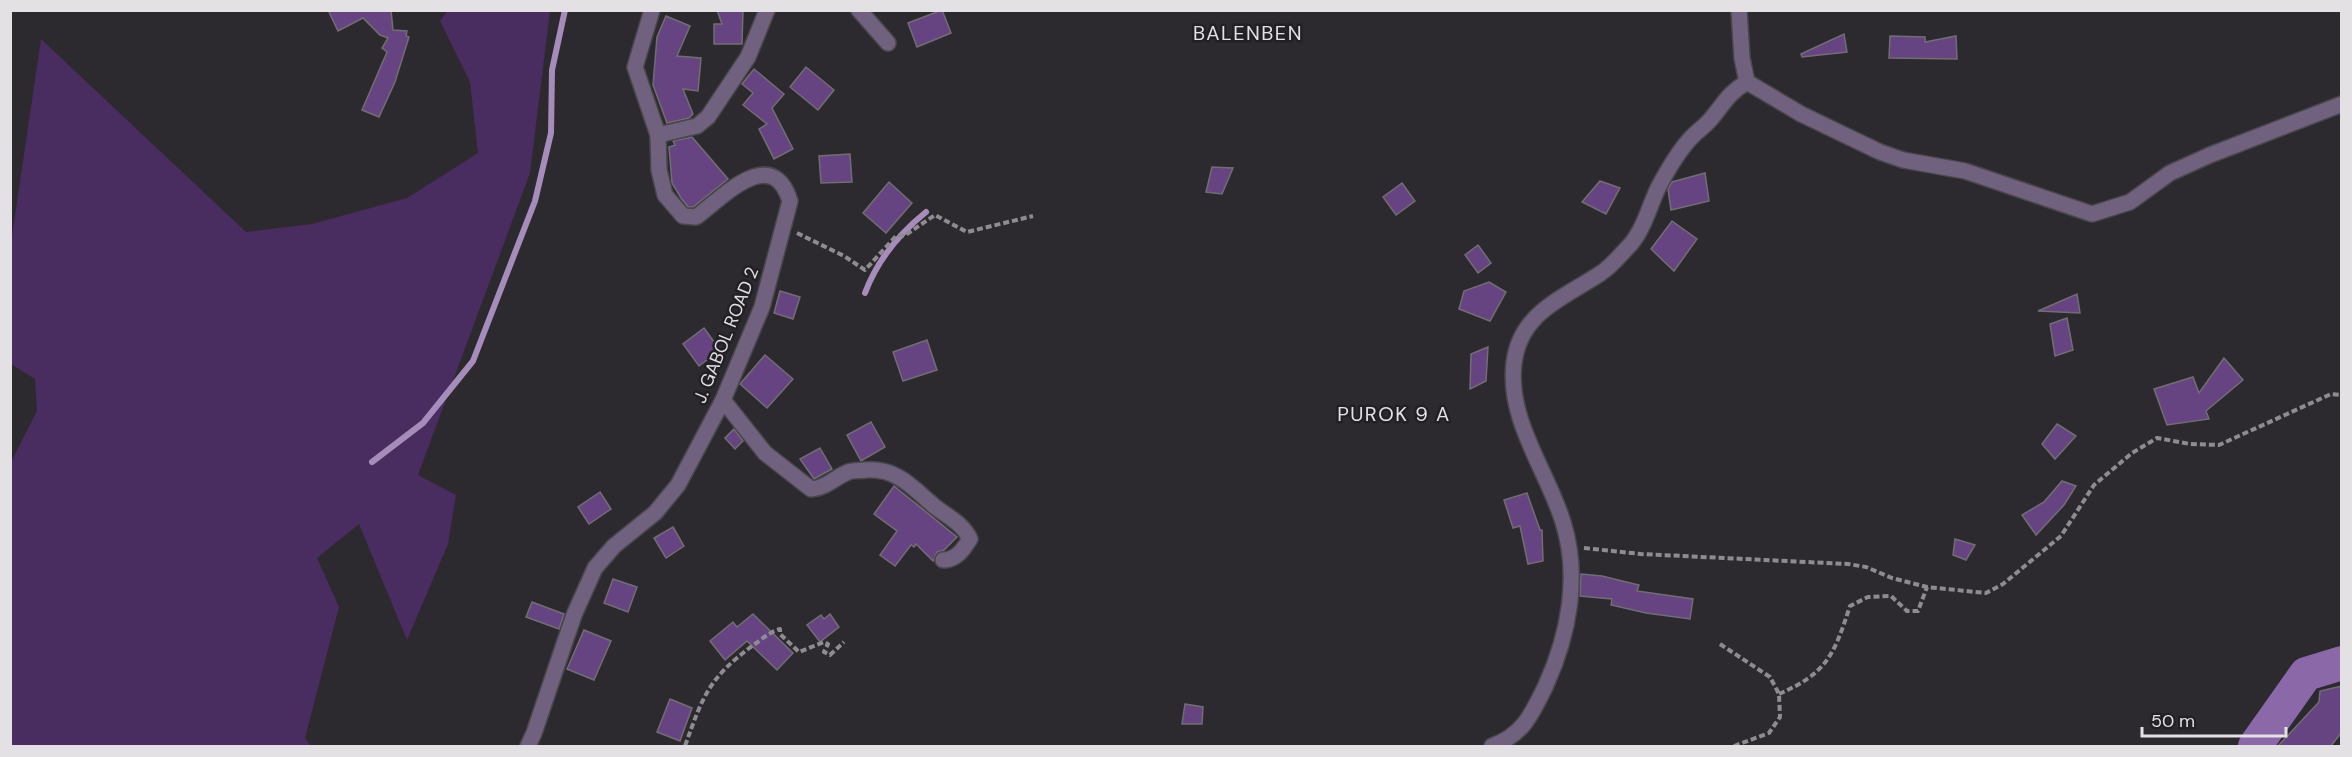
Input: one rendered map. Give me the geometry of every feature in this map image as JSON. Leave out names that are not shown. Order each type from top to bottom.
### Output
[{"type":"street","name":"J. GABOL ROAD 2","points":[[528,747],[574,615],[595,568],[614,546],[655,513],[678,485],[723,400],[762,308],[785,229],[790,201],[787,191],[777,179],[765,175],[752,177],[732,188],[696,217],[682,216],[671,204],[663,189],[658,135],[635,67],[652,10]]},
{"type":"street","points":[[658,135],[697,126],[708,117],[748,57],[767,10]]},
{"type":"street","points":[[859,10],[888,43]]},
{"type":"street","points":[[1739,10],[1742,58],[1747,82],[1802,114],[1880,152],[1903,160],[1965,171],[2092,214],[2130,202],[2170,173],[2200,159],[2342,104]]},
{"type":"street","points":[[1492,747],[1511,740],[1525,725],[1548,680],[1568,623],[1571,588],[1569,546],[1562,520],[1537,465],[1515,393],[1514,364],[1519,341],[1531,321],[1552,302],[1603,273],[1633,242],[1678,154],[1709,121],[1730,92],[1747,82]]},
{"type":"street","points":[[723,400],[765,453],[811,489],[820,489],[849,472],[876,470],[893,472],[916,488],[933,505],[966,530],[970,539],[951,560],[943,561]]},
{"type":"path","points":[[785,229],[814,240],[865,270],[897,235],[904,236],[935,215],[967,232],[1033,216]]},
{"type":"path","points":[[1569,546],[1641,554],[1848,564],[1866,567],[1892,578],[1928,587],[1986,593],[2003,584],[2061,536],[2094,485],[2132,453],[2157,438],[2190,444],[2219,445],[2331,394],[2342,395]]},
{"type":"path","points":[[1779,694],[1818,672],[1836,648],[1850,606],[1868,597],[1891,596],[1907,611],[1918,611],[1928,587]]},
{"type":"path","points":[[685,747],[699,708],[721,670],[772,631],[780,629],[780,634],[799,652],[824,642],[828,644],[824,652],[830,655],[844,642]]},
{"type":"path","points":[[1720,644],[1770,677],[1779,694],[1780,717],[1769,733],[1734,747]]},
{"type":"shaded area","points":[[448,10],[550,11],[530,173],[418,475],[456,495],[448,544],[407,640],[359,524],[317,558],[339,607],[305,738],[311,746],[11,746],[11,462],[37,411],[35,379],[11,364],[11,243],[41,39],[246,232],[312,224],[407,198],[478,153],[470,82],[440,21]]},
{"type":"building","points":[[328,10],[391,10],[393,30],[407,31],[406,36],[409,37],[395,82],[379,117],[362,110],[387,52],[382,48],[388,38],[380,35],[363,18],[338,31]]},
{"type":"building","points":[[717,10],[743,10],[742,44],[714,44],[714,24],[722,24]]},
{"type":"building","points":[[942,10],[951,33],[917,47],[908,23]]},
{"type":"building","points":[[666,16],[690,26],[677,56],[701,58],[698,91],[683,89],[693,114],[689,118],[667,123],[653,85],[657,37]]},
{"type":"building","points":[[1844,34],[1847,52],[1802,57],[1801,54]]},
{"type":"building","points":[[1890,36],[1925,37],[1925,42],[1956,36],[1957,59],[1889,58]]},
{"type":"building","points":[[806,67],[834,90],[818,110],[790,87]]},
{"type":"building","points":[[754,69],[784,94],[772,108],[793,149],[774,159],[759,129],[767,124],[743,105],[753,93],[742,84]]},
{"type":"building","points":[[692,137],[728,179],[693,207],[688,207],[672,183],[669,147],[675,145],[673,141]]},
{"type":"building","points":[[850,154],[852,182],[821,183],[819,156]]},
{"type":"building","points":[[1212,167],[1233,168],[1222,194],[1206,192]]},
{"type":"building","points":[[1705,173],[1709,201],[1671,210],[1668,189],[1672,182]]},
{"type":"building","points":[[1600,181],[1620,188],[1606,214],[1582,202]]},
{"type":"building","points":[[889,182],[912,203],[886,233],[863,213]]},
{"type":"building","points":[[1402,183],[1415,201],[1396,215],[1383,197]]},
{"type":"building","points":[[1672,221],[1697,239],[1674,271],[1651,249]]},
{"type":"building","points":[[1478,245],[1491,263],[1478,273],[1465,255]]},
{"type":"building","points":[[1489,282],[1506,292],[1490,321],[1459,309],[1464,291]]},
{"type":"building","points":[[780,291],[800,297],[793,319],[774,313]]},
{"type":"building","points":[[2077,294],[2080,313],[2038,311]]},
{"type":"building","points":[[2067,318],[2073,350],[2055,356],[2050,324]]},
{"type":"building","points":[[704,328],[720,350],[699,366],[683,344]]},
{"type":"building","points":[[927,340],[937,370],[903,381],[893,352]]},
{"type":"building","points":[[1488,347],[1486,381],[1470,389],[1471,354]]},
{"type":"building","points":[[765,355],[793,379],[767,408],[740,384]]},
{"type":"building","points":[[2224,358],[2243,380],[2206,411],[2209,419],[2167,425],[2154,389],[2193,377],[2199,393]]},
{"type":"building","points":[[871,422],[885,447],[861,461],[847,435]]},
{"type":"building","points":[[2057,424],[2076,436],[2055,459],[2042,444]]},
{"type":"building","points":[[734,429],[743,441],[735,449],[725,438]]},
{"type":"building","points":[[820,448],[832,469],[814,479],[800,459]]},
{"type":"building","points":[[2062,481],[2076,486],[2064,505],[2036,535],[2022,515],[2044,502]]},
{"type":"building","points":[[894,486],[957,537],[944,550],[937,552],[933,561],[916,544],[914,547],[911,545],[895,566],[880,555],[897,531],[874,514]]},
{"type":"building","points":[[600,492],[611,509],[589,524],[578,507]]},
{"type":"building","points":[[1527,493],[1540,530],[1542,530],[1543,561],[1528,564],[1520,526],[1513,528],[1504,500]]},
{"type":"building","points":[[673,527],[684,546],[666,558],[654,538]]},
{"type":"building","points":[[1955,539],[1975,545],[1966,560],[1953,555]]},
{"type":"building","points":[[1581,574],[1602,576],[1639,585],[1637,591],[1693,599],[1690,619],[1611,605],[1612,599],[1580,596]]},
{"type":"building","points":[[613,579],[637,587],[628,612],[604,603]]},
{"type":"building","points":[[532,602],[564,614],[559,629],[526,617]]},
{"type":"building","points":[[753,614],[793,653],[777,670],[747,641],[725,660],[710,641],[733,622],[737,627]]},
{"type":"building","points":[[830,614],[839,627],[820,642],[807,625],[821,615],[824,619]]},
{"type":"building","points":[[584,630],[611,641],[594,680],[567,669]]},
{"type":"building","points":[[2342,686],[2342,732],[2330,747],[2277,747],[2319,702],[2320,691]]},
{"type":"building","points":[[670,699],[692,708],[680,741],[657,732]]},
{"type":"building","points":[[1185,704],[1203,707],[1202,724],[1182,724]]},
{"type":"waterway","points":[[372,462],[423,423],[473,361],[535,201],[551,133],[552,70],[565,10]]},
{"type":"waterway","points":[[865,293],[890,248],[926,212]]},
{"type":"waterway","points":[[2255,746],[2306,674],[2342,663]]},
{"type":"district","name":"BALENBEN","points":[[1248,33]]},
{"type":"district","name":"PUROK 9 A","points":[[1394,414]]}]
